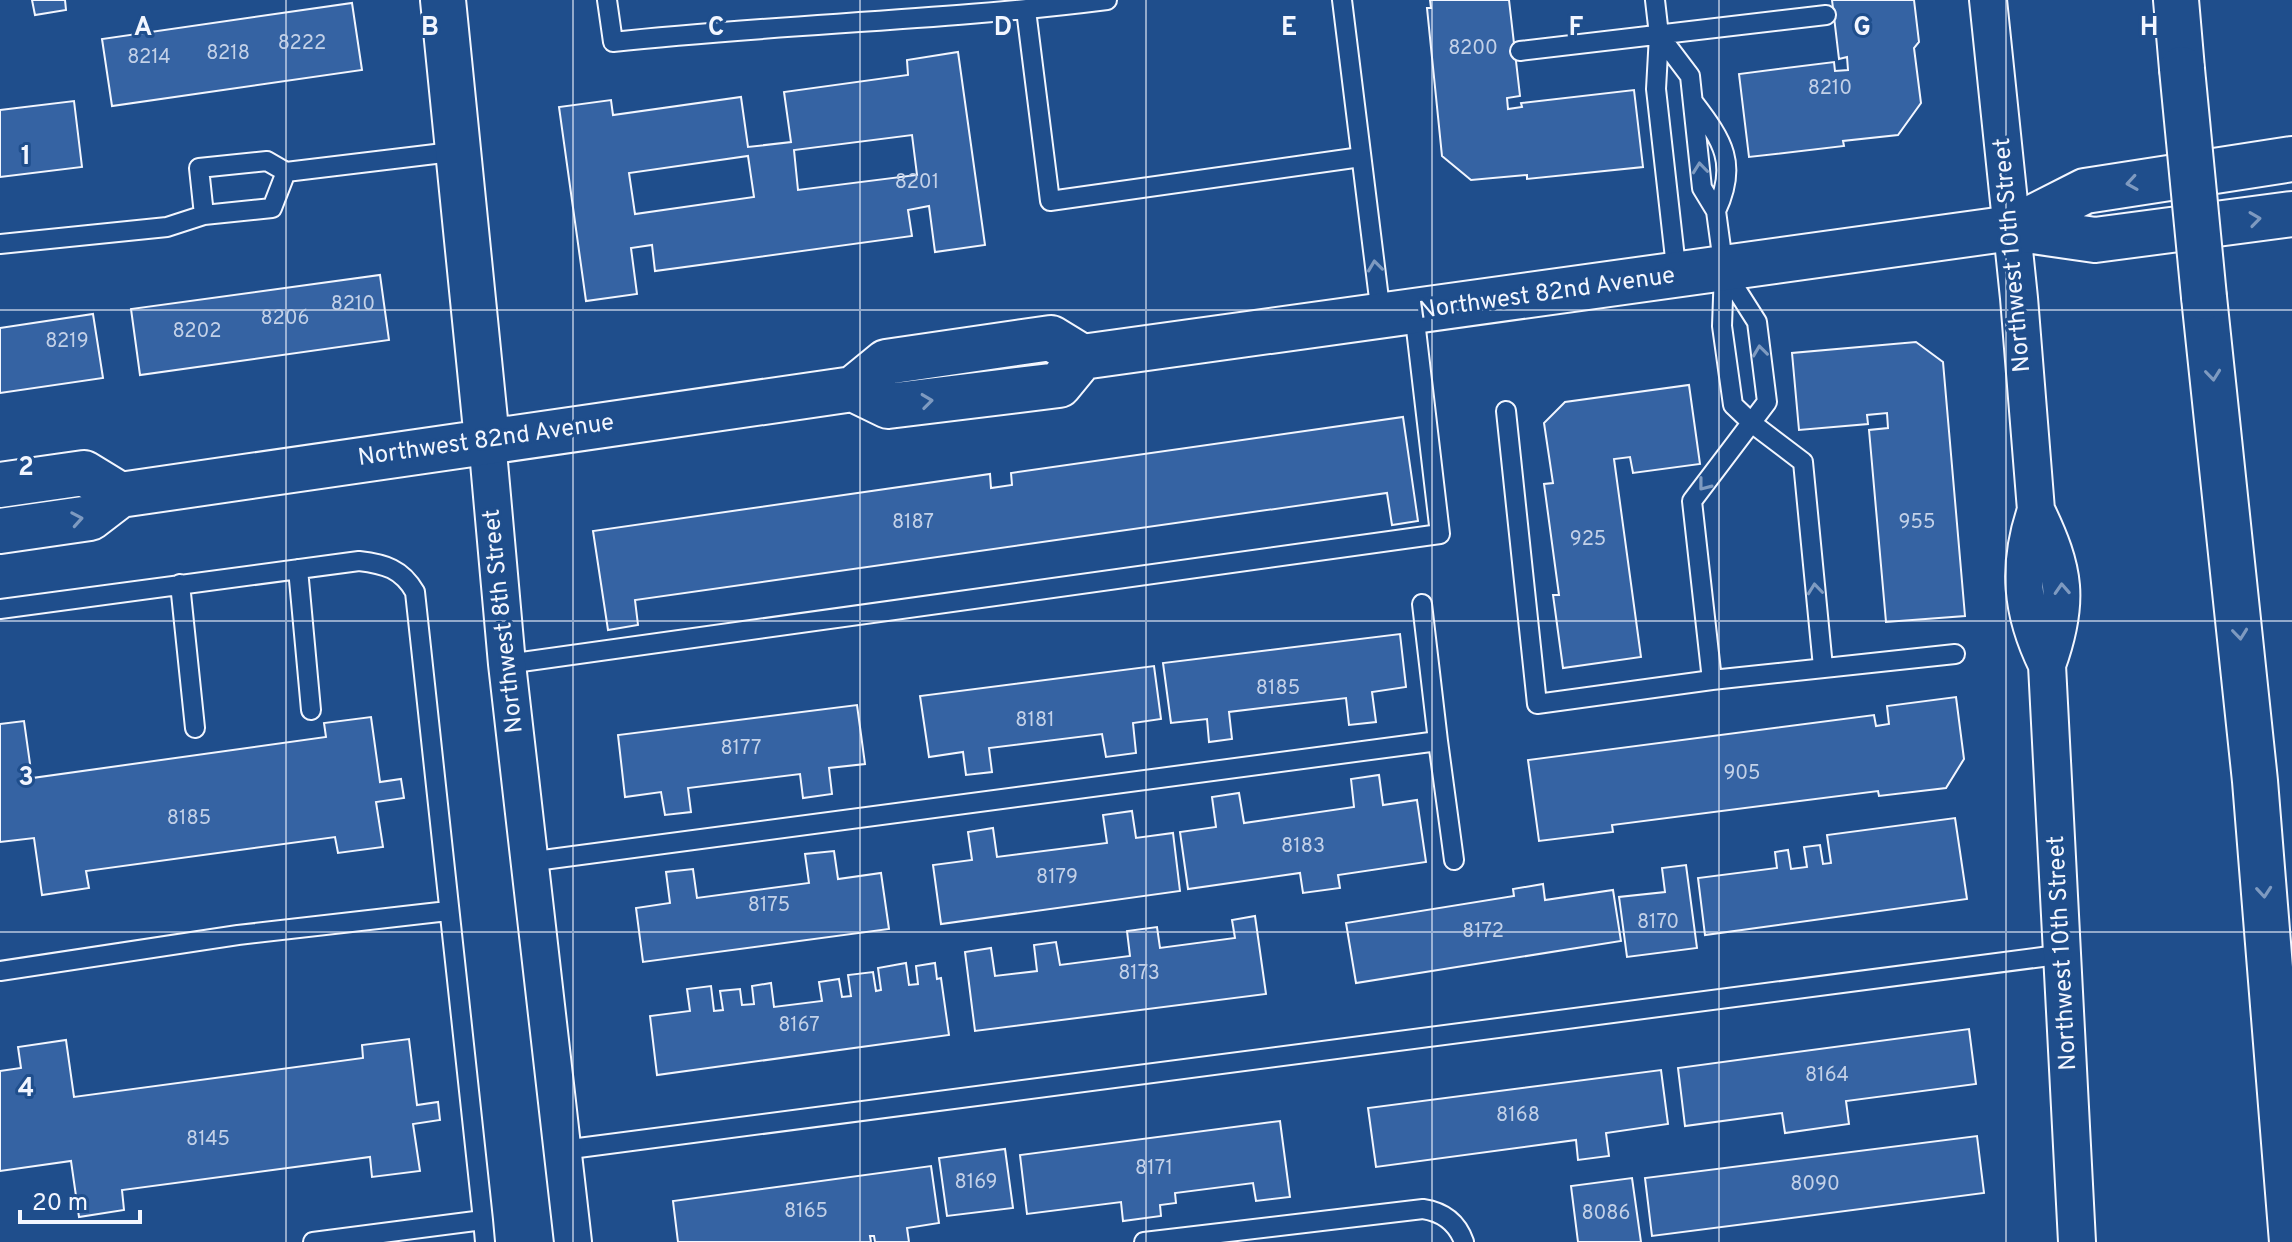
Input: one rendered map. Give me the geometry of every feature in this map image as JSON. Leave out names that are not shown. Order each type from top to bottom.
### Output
[{"type":"main road","name":"Northwest 8th Street","points":[[443,0],[487,440]]},
{"type":"main road","points":[[2176,0],[2255,781],[2292,1242]]},
{"type":"main road","name":"Northwest 82nd Avenue","points":[[2012,228],[2085,191],[2292,159]]},
{"type":"main road","name":"Northwest 82nd Avenue","points":[[0,531],[90,518],[120,495],[853,389],[888,406],[1059,385],[1082,357],[2012,228],[2095,240],[2292,214]]},
{"type":"main road","points":[[0,485],[84,473],[120,495]]},
{"type":"street","name":"Northwest 10th Street","points":[[1988,0],[2012,228],[2036,510],[2051,541],[2064,584],[2062,616],[2047,665],[2065,954],[2076,1242]]},
{"type":"street","name":"Northwest 8th Street","points":[[487,440],[528,862],[573,1242]]},
{"type":"lane","points":[[607,0],[613,42],[894,8],[1026,10],[1107,0]]},
{"type":"lane","points":[[507,664],[1440,534],[1398,315],[1368,214],[1342,0]]},
{"type":"lane","points":[[1655,0],[1659,35],[1656,89],[1677,276]]},
{"type":"lane","points":[[1026,10],[1050,201],[1361,157]]},
{"type":"lane","points":[[1520,51],[1826,15]]},
{"type":"lane","points":[[1659,35],[1690,76],[1702,188],[1716,211],[1724,270],[1722,326],[1733,405],[1803,462],[1823,667]]},
{"type":"lane","points":[[1693,101],[1721,138],[1728,187],[1716,211]]},
{"type":"lane","points":[[1660,129],[1695,127]]},
{"type":"lane","points":[[204,215],[199,168],[267,161],[286,172],[460,151]]},
{"type":"lane","points":[[0,244],[167,227],[204,215],[272,208],[286,172]]},
{"type":"lane","points":[[1712,680],[1692,501],[1767,402],[1757,322],[1724,270]]},
{"type":"lane","points":[[1506,411],[1537,704],[1712,680],[1955,654]]},
{"type":"lane","points":[[0,609],[359,561],[379,563],[407,578],[415,592],[485,1242]]},
{"type":"lane","points":[[298,569],[311,710]]},
{"type":"lane","points":[[180,584],[195,728]]},
{"type":"lane","points":[[1422,604],[1454,860]]},
{"type":"lane","points":[[528,862],[1438,741]]},
{"type":"lane","points":[[0,971],[238,935],[448,911]]},
{"type":"lane","points":[[563,1150],[2065,954]]},
{"type":"lane","points":[[1144,1242],[1423,1209],[1439,1212],[1451,1220],[1464,1242]]},
{"type":"lane","points":[[313,1242],[483,1220]]},
{"type":"building","points":[[32,0],[65,0],[66,10],[35,15]]},
{"type":"building","points":[[1430,0],[1509,0],[1520,96],[1507,98],[1508,109],[1522,107],[1521,103],[1634,90],[1643,167],[1527,179],[1527,175],[1471,180],[1442,156],[1427,8],[1431,8]]},
{"type":"building","points":[[1832,0],[1914,0],[1919,42],[1914,48],[1921,103],[1898,135],[1843,141],[1844,146],[1749,157],[1739,74],[1834,62],[1835,71],[1848,70],[1847,57],[1839,59]]},
{"type":"building","points":[[352,3],[362,70],[112,106],[102,39]]},
{"type":"building","points":[[958,52],[985,245],[935,252],[929,206],[908,210],[912,236],[655,271],[652,245],[631,248],[637,294],[586,301],[559,107],[611,100],[613,115],[741,97],[748,147],[791,142],[784,92],[908,75],[907,60]],"holes":[[[912,135],[917,175],[798,190],[794,150]],[[748,156],[754,197],[635,214],[629,173]]]},
{"type":"building","points":[[74,101],[82,167],[0,177],[0,110]]},
{"type":"building","points":[[380,275],[389,340],[140,375],[131,309]]},
{"type":"building","points":[[93,314],[103,378],[0,393],[0,328]]},
{"type":"building","points":[[1916,342],[1943,362],[1965,616],[1886,622],[1869,430],[1888,428],[1887,413],[1867,415],[1868,424],[1799,430],[1792,353]]},
{"type":"building","points":[[1689,385],[1700,464],[1633,473],[1630,457],[1614,459],[1641,657],[1563,668],[1553,595],[1559,595],[1544,484],[1553,483],[1544,423],[1565,402]]},
{"type":"building","points":[[1403,417],[1418,521],[1392,525],[1387,493],[635,600],[638,625],[608,630],[593,531],[990,474],[991,488],[1012,485],[1011,473]]},
{"type":"building","points":[[1400,634],[1406,687],[1372,692],[1376,722],[1349,725],[1346,698],[1229,712],[1232,739],[1209,742],[1207,719],[1171,723],[1163,663]]},
{"type":"building","points":[[1154,666],[1161,719],[1133,723],[1136,753],[1106,757],[1102,734],[989,748],[992,772],[966,775],[963,752],[929,757],[920,696]]},
{"type":"building","points":[[1956,697],[1964,759],[1946,788],[1879,796],[1878,791],[1612,825],[1613,832],[1539,841],[1528,760],[1874,715],[1876,726],[1889,724],[1887,706]]},
{"type":"building","points":[[857,705],[865,764],[829,768],[832,794],[803,798],[800,774],[688,788],[691,812],[665,815],[661,792],[625,797],[618,735]]},
{"type":"building","points":[[371,717],[380,782],[401,779],[404,798],[376,802],[383,847],[338,853],[335,837],[86,871],[89,888],[42,895],[34,838],[0,842],[0,724],[24,721],[32,778],[326,737],[324,723]]},
{"type":"building","points":[[1379,775],[1383,805],[1417,800],[1426,862],[1338,875],[1340,888],[1303,893],[1300,873],[1188,889],[1180,832],[1216,827],[1212,797],[1239,793],[1244,823],[1354,807],[1351,779]]},
{"type":"building","points":[[1132,811],[1136,838],[1173,833],[1180,891],[941,924],[933,865],[972,860],[968,832],[993,828],[997,857],[1107,843],[1103,815]]},
{"type":"building","points":[[1955,818],[1967,899],[1705,935],[1698,878],[1777,868],[1775,852],[1788,850],[1791,869],[1807,867],[1804,847],[1820,845],[1823,864],[1831,863],[1827,835]]},
{"type":"building","points":[[834,851],[838,879],[881,873],[889,929],[643,962],[636,908],[670,903],[666,872],[693,869],[697,898],[809,883],[805,854]]},
{"type":"building","points":[[1686,865],[1697,948],[1627,957],[1619,897],[1665,892],[1662,868]]},
{"type":"building","points":[[1543,884],[1545,900],[1613,890],[1621,941],[1356,983],[1346,923],[1514,896],[1513,889]]},
{"type":"building","points":[[1255,916],[1266,994],[975,1031],[965,952],[991,948],[995,976],[1037,971],[1034,945],[1056,942],[1060,965],[1130,956],[1127,931],[1157,927],[1160,948],[1235,938],[1232,920]]},
{"type":"building","points":[[906,963],[909,985],[918,984],[916,966],[935,963],[937,979],[941,978],[949,1035],[657,1075],[650,1016],[690,1011],[687,989],[711,986],[714,1011],[723,1010],[720,991],[740,989],[742,1005],[754,1004],[752,986],[771,983],[774,1007],[822,1001],[819,982],[839,979],[842,997],[851,996],[848,975],[873,972],[876,991],[881,990],[878,968]]},
{"type":"building","points":[[1969,1029],[1976,1084],[1846,1101],[1849,1124],[1785,1133],[1782,1113],[1685,1126],[1678,1068]]},
{"type":"building","points":[[409,1039],[417,1105],[438,1102],[440,1120],[413,1124],[420,1171],[372,1177],[370,1157],[122,1190],[124,1210],[79,1217],[71,1161],[0,1171],[0,1071],[21,1068],[18,1047],[66,1040],[74,1097],[363,1058],[362,1045]]},
{"type":"building","points":[[1661,1070],[1668,1124],[1606,1133],[1609,1156],[1578,1160],[1576,1140],[1376,1167],[1368,1108]]},
{"type":"building","points":[[1280,1121],[1290,1197],[1256,1201],[1253,1183],[1175,1193],[1176,1203],[1160,1205],[1161,1216],[1123,1221],[1121,1202],[1027,1214],[1020,1155]]},
{"type":"building","points":[[1977,1136],[1984,1193],[1652,1236],[1645,1178]]},
{"type":"building","points":[[1005,1149],[1013,1208],[947,1216],[939,1158]]},
{"type":"building","points":[[931,1166],[939,1223],[907,1228],[909,1242],[875,1242],[874,1236],[870,1236],[871,1242],[678,1242],[673,1201]]},
{"type":"building","points":[[1632,1178],[1641,1242],[1578,1242],[1571,1186]]}]
